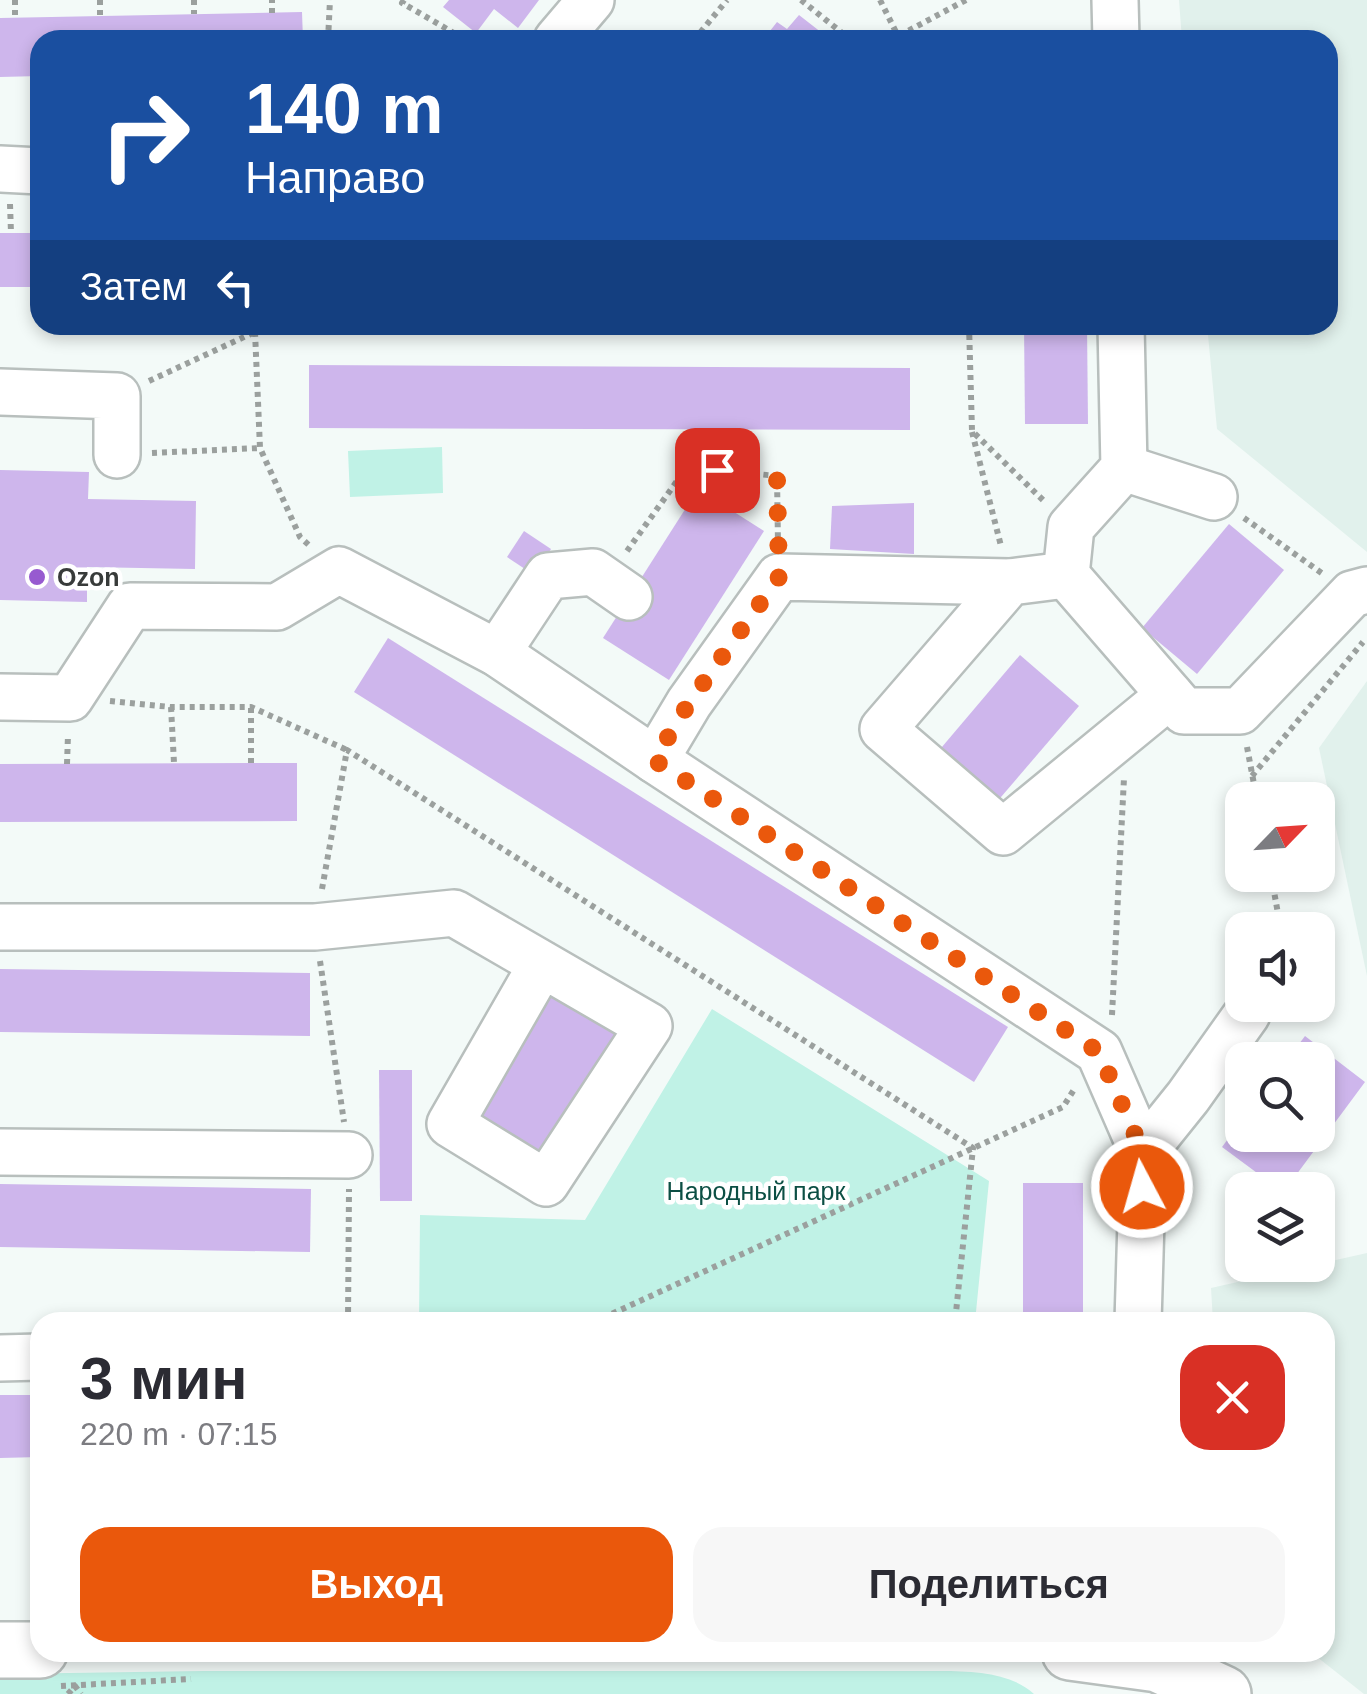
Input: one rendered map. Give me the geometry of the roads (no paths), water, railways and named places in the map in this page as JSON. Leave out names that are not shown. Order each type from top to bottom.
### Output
[{"type":"main road","points":[[0,1650],[57,1674]]},
{"type":"main road","points":[[1126,1669],[1158,1664],[1223,1694]]},
{"type":"lane","points":[[565,30],[590,0]]},
{"type":"lane","points":[[1115,0],[1116,30]]},
{"type":"lane","points":[[0,169],[30,170]]},
{"type":"lane","points":[[1121,335],[1124,468],[1071,527],[1066,575],[1184,711],[1240,711],[1359,592]]},
{"type":"lane","points":[[0,392],[117,396],[117,455]]},
{"type":"lane","points":[[1124,468],[1214,497]]},
{"type":"lane","points":[[0,697],[70,698],[130,606],[277,607],[340,570],[497,652],[654,760],[1099,1052],[1143,1153],[1138,1312]]},
{"type":"lane","points":[[497,652],[548,576],[593,572],[617,589]]},
{"type":"lane","points":[[654,760],[689,703],[779,577],[1010,582],[1066,575]]},
{"type":"lane","points":[[1010,582],[883,729],[1003,832],[1170,695]]},
{"type":"lane","points":[[0,927],[315,928],[454,913],[649,1026],[546,1182],[450,1124],[542,964]]},
{"type":"lane","points":[[1143,1153],[1241,1022]]},
{"type":"lane","points":[[0,1152],[349,1155]]},
{"type":"lane","points":[[0,1358],[30,1357]]},
{"type":"place","name":"Ozon","points":[[37,577]]},
{"type":"park label","name":"Народный парк","points":[[756,1191]]}]
